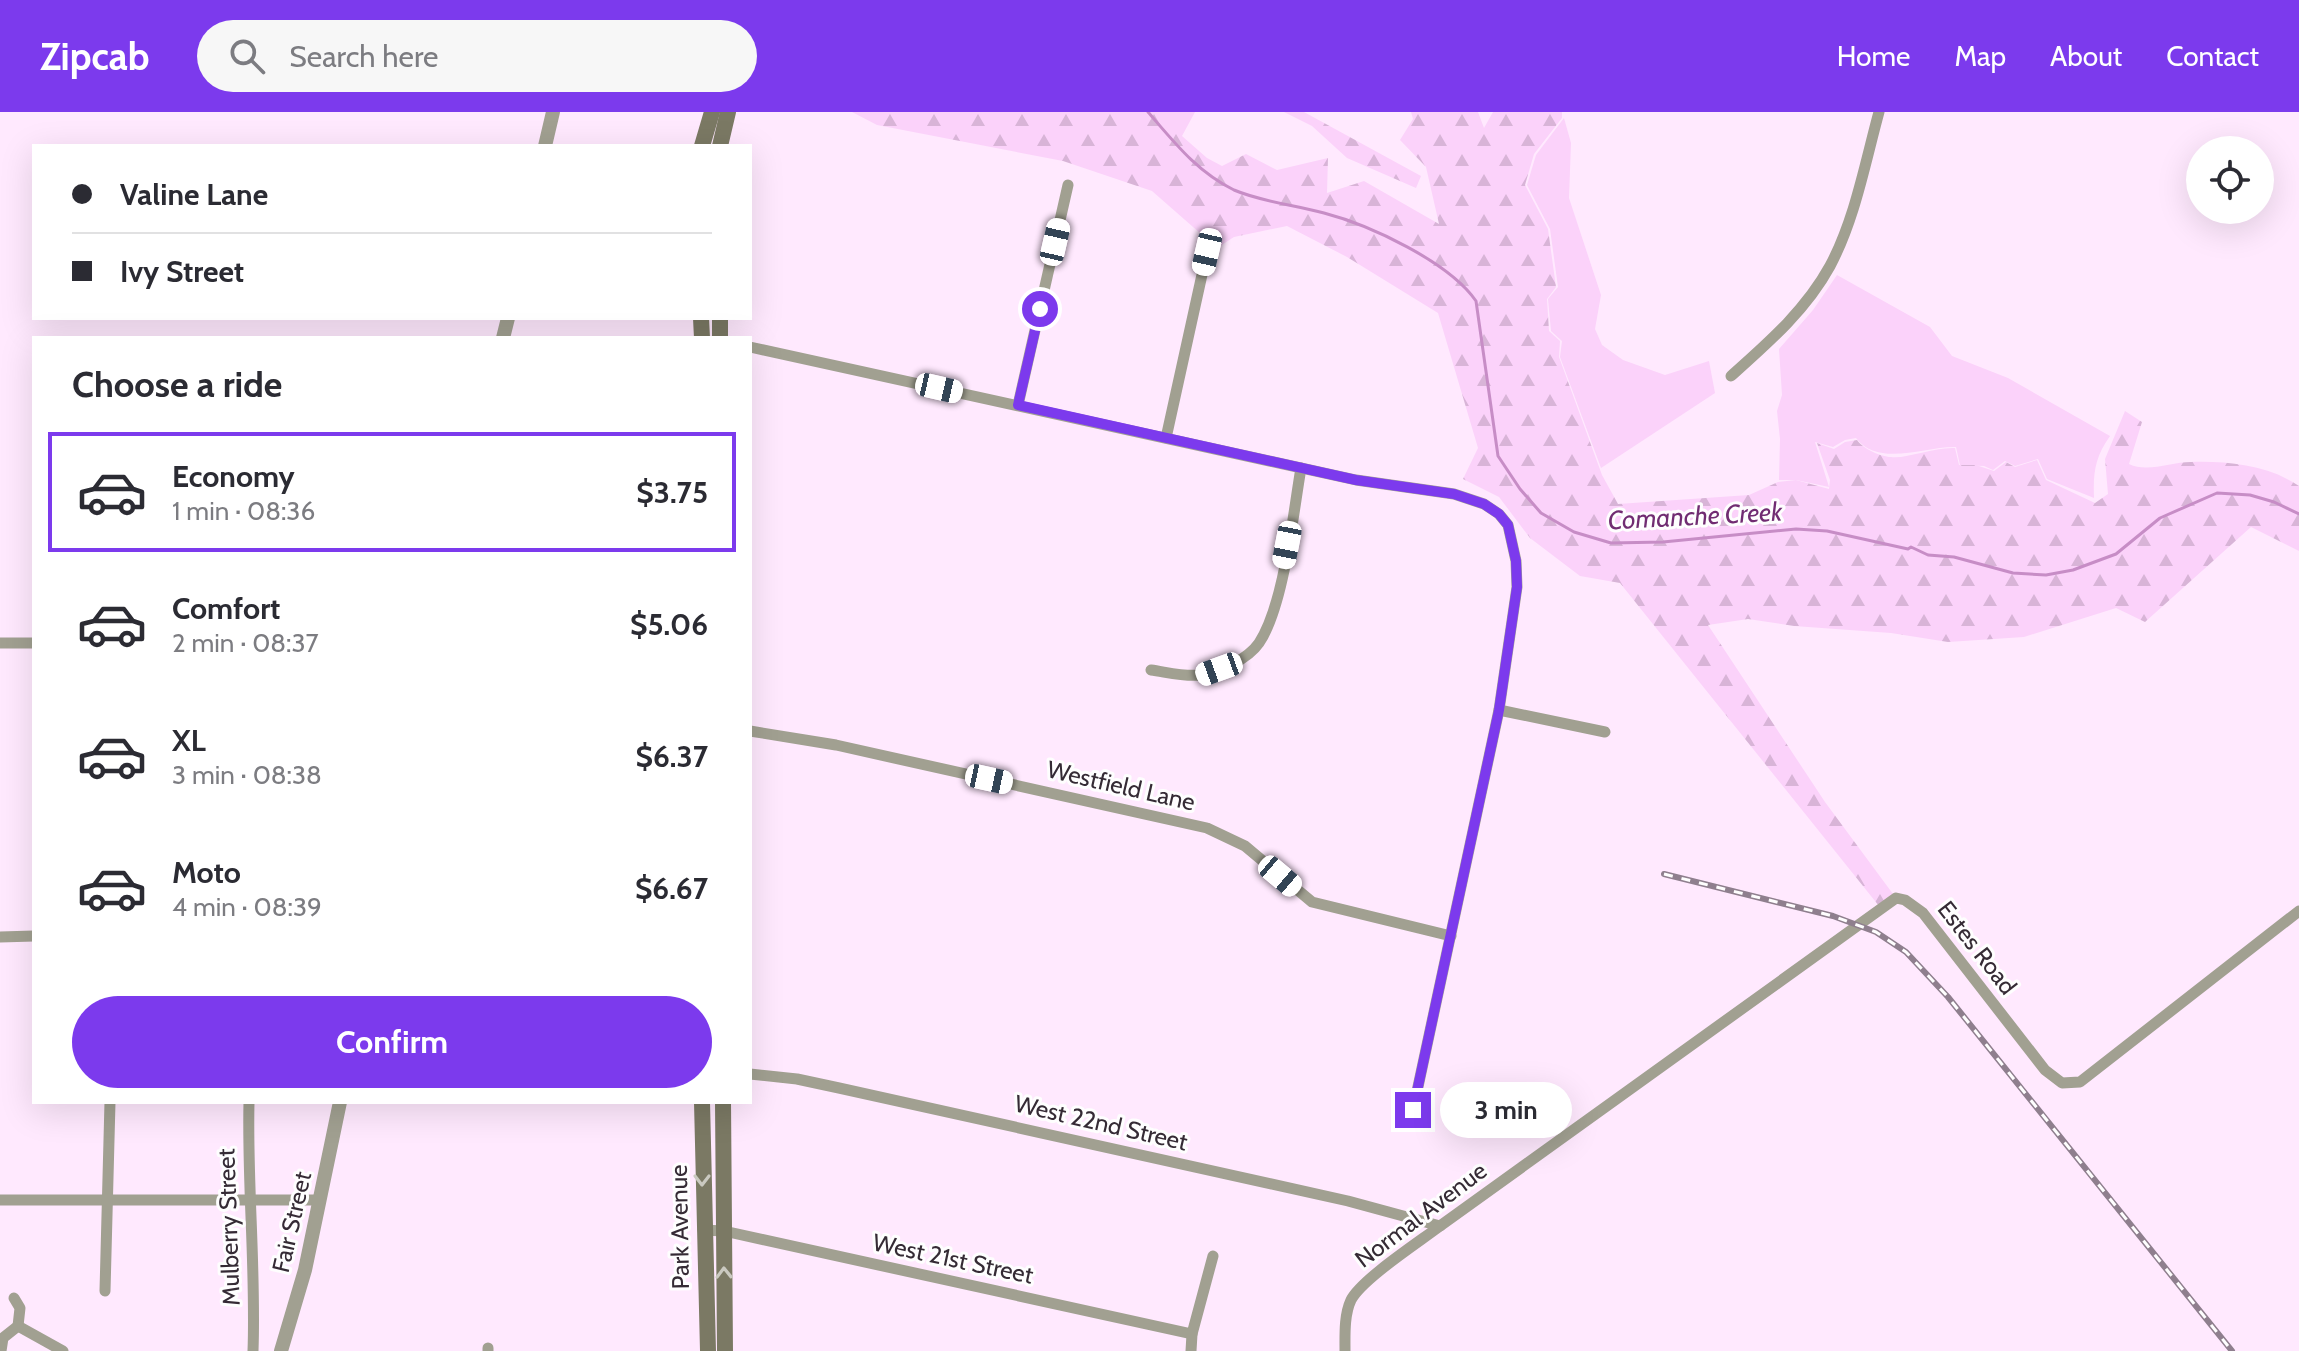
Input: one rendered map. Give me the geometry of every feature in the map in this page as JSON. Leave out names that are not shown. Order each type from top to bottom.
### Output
[{"type":"main road","points":[[703,144],[712,112]]},
{"type":"main road","points":[[720,144],[728,112]]},
{"type":"main road","name":"Park Avenue","points":[[702,1104],[708,1351]]},
{"type":"main road","name":"Park Avenue","points":[[723,1104],[725,1351]]},
{"type":"street","points":[[545,144],[553,112]]},
{"type":"street","points":[[1731,376],[1788,323],[1830,266],[1853,206],[1879,112]]},
{"type":"street","points":[[1018,405],[1068,185]]},
{"type":"street","points":[[1166,438],[1207,252]]},
{"type":"street","points":[[752,347],[1396,488],[1454,494],[1484,504],[1499,514],[1512,534],[1517,587],[1499,710],[1413,1110]]},
{"type":"street","points":[[1151,670],[1200,675],[1234,663],[1258,645],[1278,597],[1301,468]]},
{"type":"street","points":[[0,643],[32,643]]},
{"type":"street","points":[[1499,710],[1605,732]]},
{"type":"street","name":"Westfield Lane","points":[[752,731],[836,745],[1207,828],[1245,846],[1312,902],[1451,936]]},
{"type":"street","name":"Estes Road","points":[[1563,1138],[1896,898],[1905,900],[1923,913],[2045,1070],[2062,1083],[2080,1082],[2299,911]]},
{"type":"street","points":[[0,937],[32,936]]},
{"type":"street","name":"West 22nd Street","points":[[752,1074],[839,1088],[1348,1201],[1440,1226]]},
{"type":"street","points":[[105,1291],[110,1104]]},
{"type":"street","name":"Mulberry Street","points":[[249,1104],[249,1200],[255,1297],[253,1351]]},
{"type":"street","name":"Fair Street","points":[[281,1351],[305,1270],[340,1104]]},
{"type":"street","name":"Normal Avenue","points":[[1345,1351],[1344,1329],[1351,1300],[1366,1283],[1563,1138]]},
{"type":"street","points":[[0,1200],[320,1200]]},
{"type":"street","name":"West 21st Street","points":[[703,1230],[724,1231],[1192,1334]]},
{"type":"street","points":[[1191,1351],[1192,1334],[1213,1256]]},
{"type":"street","points":[[1,1351],[3,1338],[18,1326],[20,1308],[14,1298]]},
{"type":"street","points":[[18,1326],[63,1351]]},
{"type":"green space","points":[[852,112],[1195,112],[1182,136],[1207,158],[1222,166],[1246,154],[1277,170],[1328,158],[1327,193],[1364,181],[1439,224],[1426,167],[1400,140],[1413,119],[1411,112],[1478,112],[1484,128],[1493,112],[1562,112],[1562,118],[1534,154],[1525,185],[1548,229],[1556,287],[1547,299],[1549,331],[1560,341],[1559,357],[1602,475],[1618,504],[1749,495],[1778,482],[1796,480],[1829,489],[1830,480],[1817,443],[1834,449],[1845,442],[1857,440],[1872,452],[1891,457],[1955,448],[1959,465],[1976,465],[1994,471],[2006,462],[2015,467],[2037,460],[2046,480],[2095,503],[2108,494],[2105,459],[2125,411],[2142,422],[2129,464],[2151,467],[2219,462],[2261,469],[2299,486],[2299,551],[2251,527],[2145,622],[2116,608],[2024,637],[1948,642],[1891,633],[1794,626],[1748,619],[1708,625],[1825,802],[1893,894],[1879,906],[1620,583],[1580,576],[1530,538],[1499,497],[1463,479],[1478,448],[1438,313],[1347,257],[1287,226],[1234,237],[1217,248],[1152,191],[1063,161],[877,125]]},
{"type":"green space","points":[[1284,112],[1304,112],[1421,176],[1416,188],[1347,158],[1312,126]]},
{"type":"green space","points":[[1564,118],[1571,143],[1569,198],[1601,295],[1595,329],[1602,345],[1623,360],[1665,375],[1709,361],[1715,393],[1601,468],[1560,357],[1562,341],[1551,331],[1548,299],[1558,287],[1550,229],[1527,185],[1536,155]]},
{"type":"green space","points":[[1837,275],[1930,327],[1952,356],[2008,378],[2110,436],[2096,466],[2094,498],[2047,479],[2038,459],[2015,466],[2005,461],[1993,470],[1984,466],[1960,465],[1956,447],[1890,454],[1866,447],[1856,438],[1833,447],[1815,442],[1829,487],[1779,480],[1777,411],[1782,395],[1779,349],[1813,310]]},
{"type":"waterway","name":"Comanche Creek","points":[[1148,112],[1187,156],[1221,183],[1256,198],[1324,213],[1363,226],[1428,259],[1464,287],[1476,301],[1498,456],[1541,513],[1574,532],[1611,543],[1663,542],[1796,529],[1827,531],[1908,549],[1911,547],[1928,555],[1954,557],[2013,573],[2046,575],[2073,570],[2116,554],[2160,518],[2217,493],[2250,495],[2299,514]]},
{"type":"railway","points":[[1664,874],[1833,916],[1876,932],[1906,952],[1948,997],[2232,1351]]},
{"type":"route","points":[[1040,309],[1018,405],[1356,480],[1454,494],[1484,504],[1508,525],[1516,561],[1517,587],[1499,710],[1413,1110]]}]
